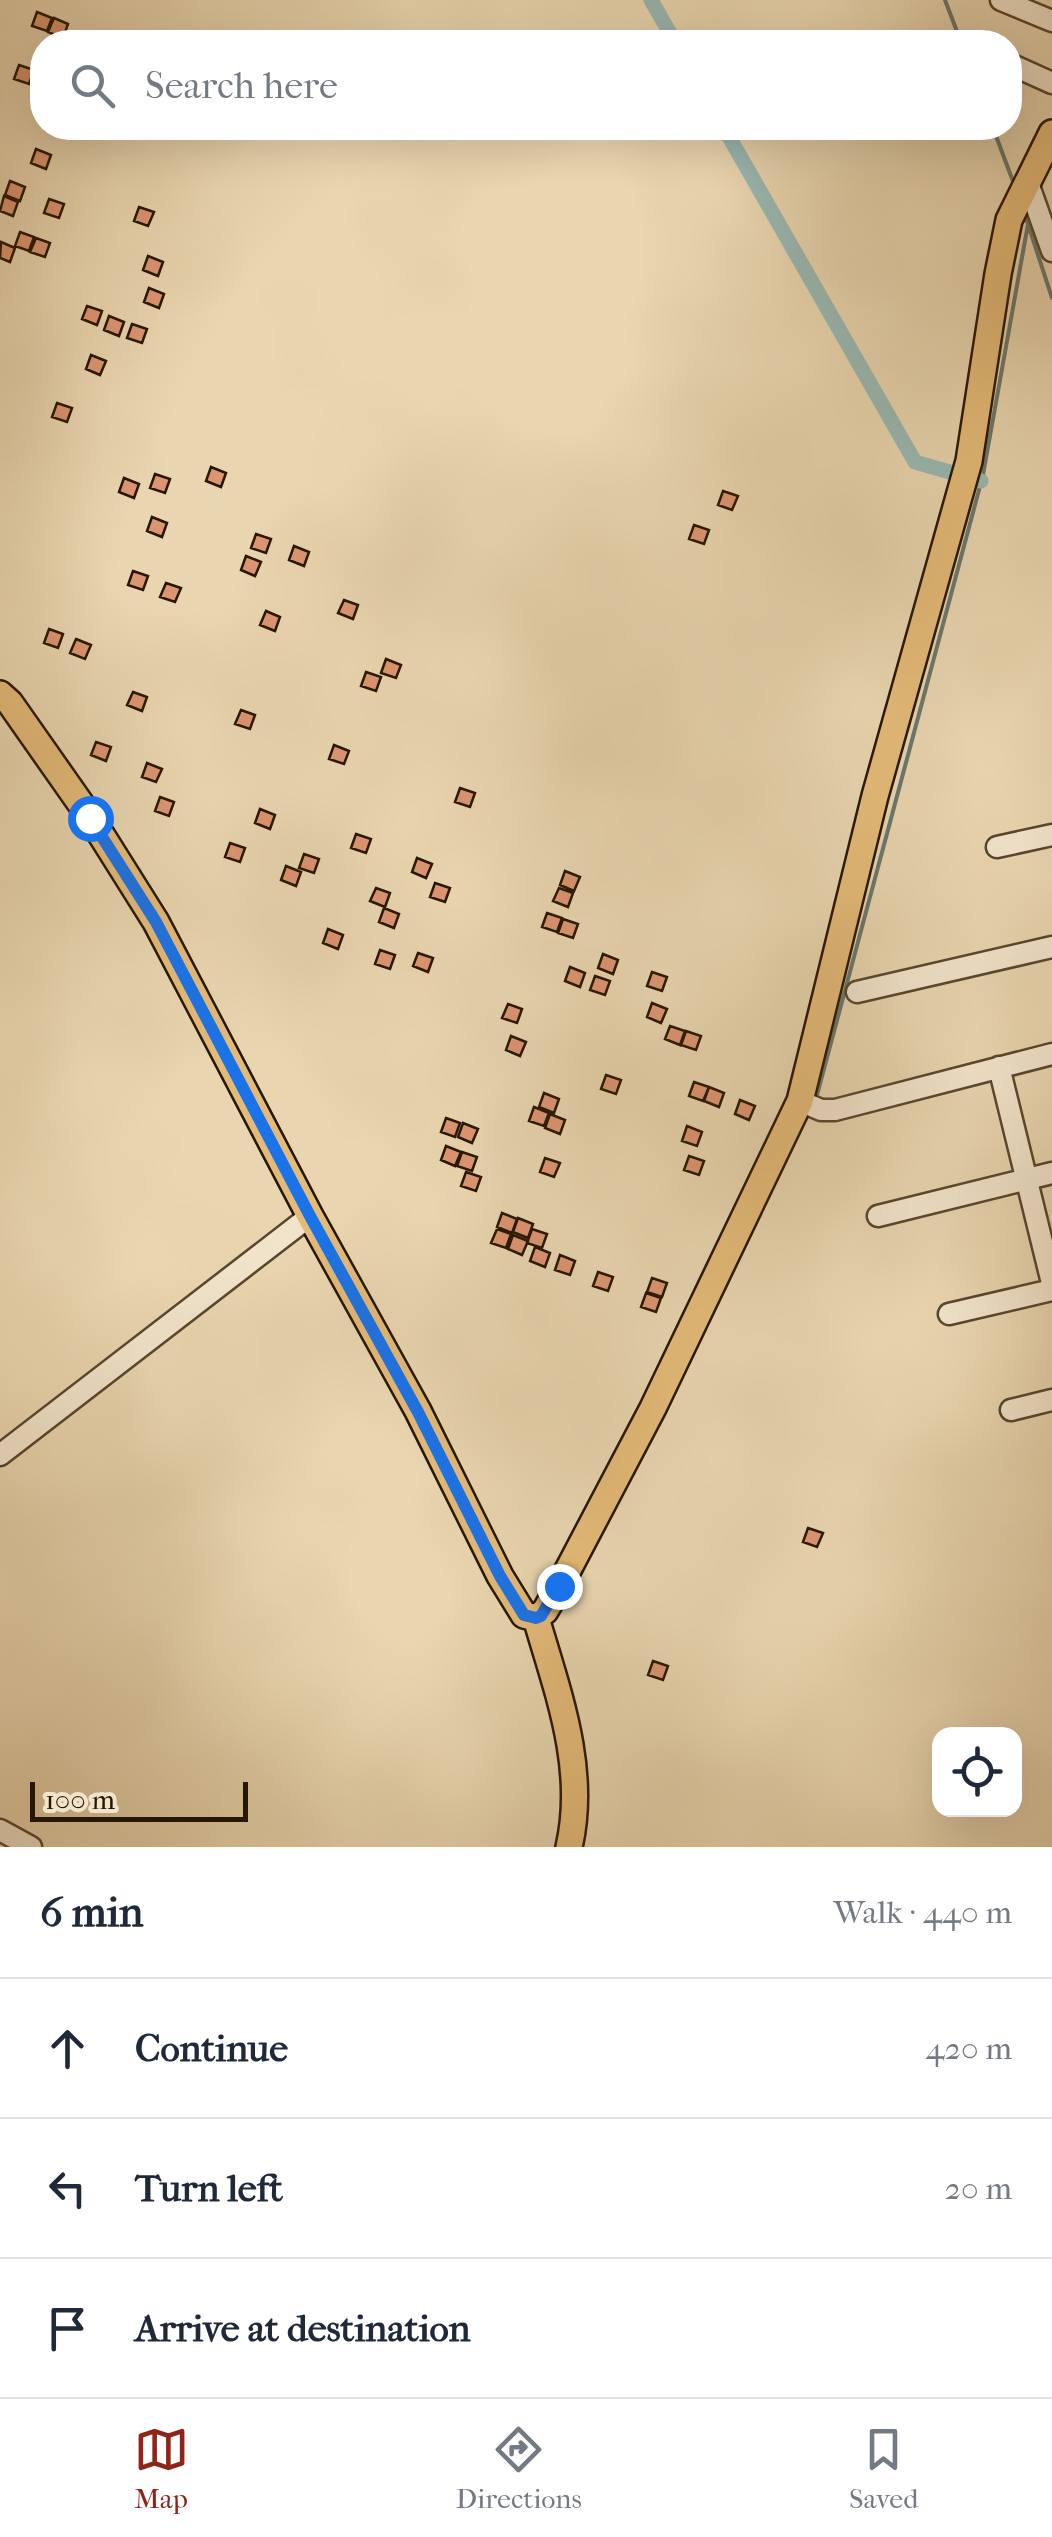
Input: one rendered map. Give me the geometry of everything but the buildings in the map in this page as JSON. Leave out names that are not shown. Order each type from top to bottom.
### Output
[{"type":"main road","points":[[536,1618],[545,1611],[559,1586],[810,1105],[875,796],[969,461],[1009,220],[1052,133]]},
{"type":"main road","points":[[0,694],[10,703],[134,885],[418,1412],[500,1576],[524,1615],[536,1618]]},
{"type":"main road","points":[[536,1618],[570,1734],[574,1789],[569,1847]]},
{"type":"street","points":[[1001,0],[1052,21]]},
{"type":"street","points":[[1022,69],[1052,83]]},
{"type":"street","points":[[1026,186],[1052,251]]},
{"type":"street","points":[[997,847],[1052,835]]},
{"type":"street","points":[[857,992],[1052,947]]},
{"type":"street","points":[[810,1105],[835,1110],[1052,1054]]},
{"type":"street","points":[[950,1314],[1052,1286],[998,1067]]},
{"type":"street","points":[[878,1216],[1052,1173]]},
{"type":"street","points":[[0,1455],[310,1216]]},
{"type":"street","points":[[1011,1410],[1052,1400]]},
{"type":"street","points":[[0,1830],[30,1847]]},
{"type":"waterway","points":[[651,0],[668,30]]},
{"type":"waterway","points":[[945,0],[956,30]]},
{"type":"waterway","points":[[731,140],[915,462],[981,481]]},
{"type":"waterway","points":[[998,140],[1014,184]]},
{"type":"waterway","points":[[1024,212],[1052,298]]},
{"type":"waterway","points":[[817,1095],[983,475],[1028,224]]},
{"type":"route","points":[[90,818],[156,922],[524,1615],[541,1616],[559,1586]]}]
